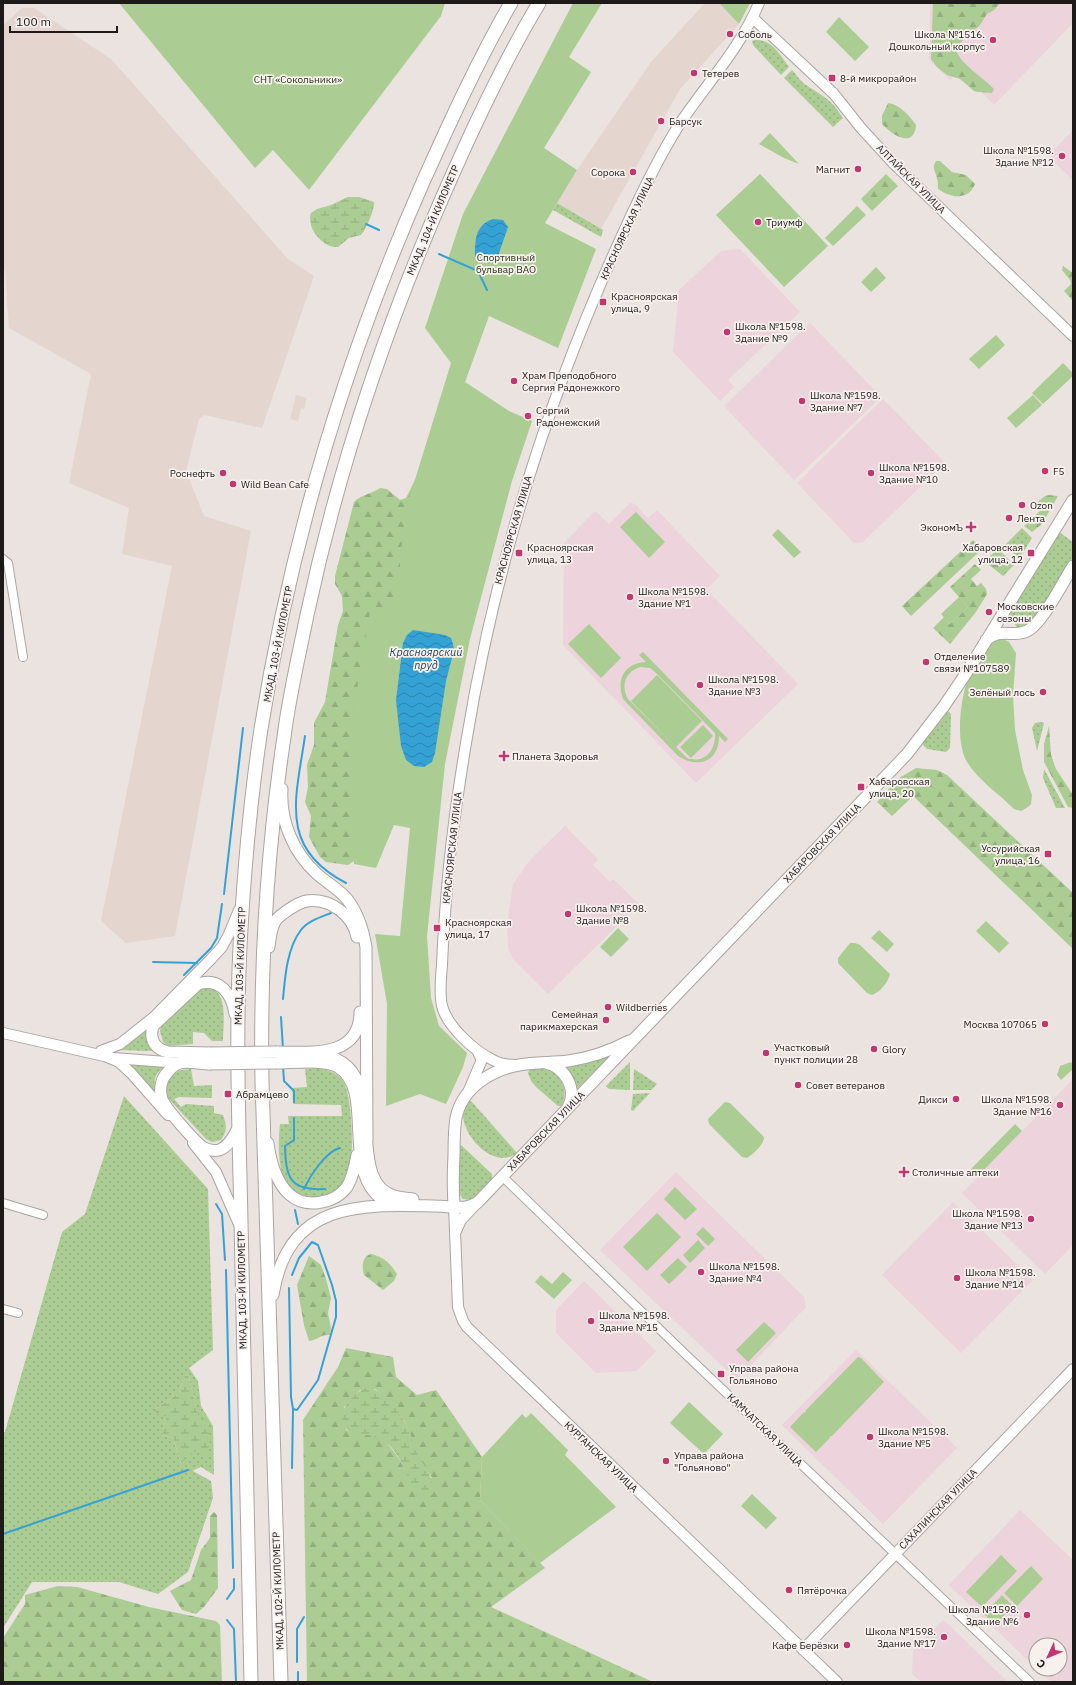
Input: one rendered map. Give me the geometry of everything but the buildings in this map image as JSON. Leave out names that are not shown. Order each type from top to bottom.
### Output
[{"type":"highway","name":"МКАД, 103-Й КИЛОМЕТР","points":[[251,1682],[246,1501],[237,1004],[251,805],[266,703],[291,577],[311,494],[327,439],[370,311],[397,242],[471,79],[511,3]]},
{"type":"highway","name":"МКАД, 104-Й КИЛОМЕТР","points":[[284,734],[319,561],[350,446],[392,319],[419,251],[489,96],[539,3]]},
{"type":"highway","points":[[270,1354],[261,1005],[269,871],[284,734]]},
{"type":"highway","name":"МКАД, 102-Й КИЛОМЕТР","points":[[270,1354],[281,1682]]},
{"type":"main road","name":"ХАБАРОВСКАЯ УЛИЦА","points":[[478,1202],[907,754],[944,706],[1073,500]]},
{"type":"main road","points":[[986,640],[996,633],[1021,633],[1035,625],[1073,566]]},
{"type":"main road","points":[[1006,608],[1004,618],[1007,624],[1015,632]]},
{"type":"main road","points":[[284,734],[281,799],[283,817],[288,831],[302,858],[317,874],[346,898],[356,914],[363,931],[366,947],[363,1143],[364,1177],[371,1189],[380,1198],[389,1203],[400,1205]]},
{"type":"main road","points":[[261,1005],[270,937],[276,920],[297,904],[307,901],[318,902],[339,909],[349,918],[356,930],[359,948],[360,1019],[358,1030],[350,1041],[333,1049],[277,1058]]},
{"type":"main road","points":[[238,1035],[231,998],[223,988],[215,982],[207,981],[198,984],[153,1026],[151,1033],[152,1040],[156,1047],[179,1058],[277,1058],[327,1064],[337,1067],[345,1073],[352,1084],[363,1143],[371,1172],[377,1184],[385,1192],[393,1196],[433,1201],[445,1199],[453,1190]]},
{"type":"main road","name":"ХАБАРОВСКАЯ УЛИЦА","points":[[453,1190],[456,1118],[461,1104],[468,1093],[486,1077],[507,1068],[519,1065],[568,1061],[591,1056],[619,1046],[642,1032]]},
{"type":"main road","points":[[262,1081],[268,1146],[273,1168],[281,1184],[289,1194],[309,1203],[320,1203],[331,1200],[340,1194],[351,1179],[363,1143],[364,1096],[359,1082],[352,1071],[343,1062],[334,1057],[315,1052]]},
{"type":"main road","points":[[179,1058],[164,1078],[161,1090],[162,1100],[167,1108],[198,1143],[204,1148],[211,1150],[218,1150],[229,1142],[239,1127]]},
{"type":"main road","points":[[542,1063],[554,1066],[561,1071],[568,1081],[571,1089],[571,1097],[569,1105],[565,1111]]},
{"type":"main road","name":"КУРГАНСКАЯ УЛИЦА","points":[[453,1190],[454,1206]]},
{"type":"main road","points":[[270,1354],[272,1301],[276,1278],[282,1261],[302,1233],[328,1215],[343,1210],[362,1207],[400,1205],[454,1206],[467,1208],[478,1202]]},
{"type":"street","name":"КРАСНОЯРСКАЯ УЛИЦА","points":[[519,1065],[499,1063],[493,1060],[455,1030],[445,1015],[441,998],[448,873],[458,792],[478,671],[497,587],[535,454],[584,322],[624,230],[667,146],[692,106],[735,49],[754,18],[759,3]]},
{"type":"street","name":"АЛТАЙСКАЯ УЛИЦА","points":[[754,18],[834,94],[861,128],[899,168],[1073,336]]},
{"type":"street","points":[[3,559],[8,563],[23,657]]},
{"type":"street","points":[[102,1053],[120,1044],[154,1017],[222,947],[235,921],[244,895]]},
{"type":"street","points":[[3,1033],[102,1053],[179,1058]]},
{"type":"street","points":[[468,1093],[482,1062],[482,1058],[476,1048]]},
{"type":"street","points":[[102,1053],[119,1062],[203,1154],[216,1172],[241,1229]]},
{"type":"street","name":"КАМЧАТСКАЯ УЛИЦА","points":[[503,1176],[780,1444],[1030,1682]]},
{"type":"street","name":"ХАБАРОВСКАЯ УЛИЦА","points":[[455,1233],[461,1220],[478,1202]]},
{"type":"street","points":[[3,1203],[43,1215]]},
{"type":"street","name":"КУРГАНСКАЯ УЛИЦА","points":[[454,1206],[458,1307],[467,1327],[837,1682]]},
{"type":"street","points":[[3,1309],[18,1313]]},
{"type":"street","name":"САХАЛИНСКАЯ УЛИЦА","points":[[803,1650],[1073,1369]]},
{"type":"shaded area","points":[[705,3],[719,3],[739,24],[680,89],[601,229],[557,203],[577,170],[651,62]]},
{"type":"shaded area","name":"Школа №1516. Дошкольный корпус","points":[[930,3],[1073,3],[1073,23],[994,105],[959,70],[950,80],[929,60]]},
{"type":"shaded area","points":[[22,8],[34,8],[111,59],[288,259],[314,276],[262,428],[204,415],[199,419],[186,471],[204,516],[251,531],[175,936],[126,943],[101,921],[172,566],[122,554],[129,508],[69,483],[91,374],[9,328],[5,271],[3,270],[3,25]]},
{"type":"shaded area","name":"Школа №1598. Здание №12","points":[[1073,130],[1073,180],[1051,159],[1050,154]]},
{"type":"shaded area","name":"Школа №1598. Здание №9","points":[[740,249],[800,312],[728,380],[734,387],[720,401],[673,352],[679,290],[721,251]]},
{"type":"shaded area","name":"Школа №1598. Здание №7","points":[[810,323],[881,397],[794,480],[724,406]]},
{"type":"shaded area","points":[[296,395],[307,398],[304,409],[301,408],[298,421],[290,419]]},
{"type":"shaded area","name":"Школа №1598. Здание №10","points":[[883,399],[945,463],[863,542],[854,543],[797,483]]},
{"type":"shaded area","points":[[630,503],[635,504],[648,518],[657,510],[720,576],[706,589],[798,684],[696,783],[563,645],[564,543],[595,511],[609,524]]},
{"type":"shaded area","name":"Школа №1598. Здание №8","points":[[565,826],[598,859],[593,865],[610,882],[613,879],[639,904],[548,994],[513,959],[508,948],[507,925],[513,884],[530,860]]},
{"type":"shaded area","name":"Школа №1598. Здание №13","points":[[1073,1079],[1073,1245],[1045,1274],[962,1193]]},
{"type":"shaded area","name":"Школа №1598. Здание №4","points":[[676,1172],[804,1297],[806,1307],[737,1380],[600,1250]]},
{"type":"shaded area","name":"Школа №1598. Здание №14","points":[[953,1202],[1033,1280],[961,1353],[882,1275]]},
{"type":"shaded area","name":"Школа №1598. Здание №15","points":[[584,1281],[656,1351],[637,1371],[596,1373],[556,1333],[556,1310]]},
{"type":"shaded area","name":"Школа №1598. Здание №5","points":[[856,1350],[957,1448],[883,1524],[782,1425]]},
{"type":"shaded area","name":"Школа №1598. Здание №6","points":[[1020,1510],[1073,1560],[1073,1682],[1051,1682],[1046,1677],[1068,1677],[1068,1637],[1028,1637],[1028,1660],[949,1585]]},
{"type":"shaded area","name":"Школа №1598. Здание №17","points":[[943,1620],[1008,1682],[921,1682],[912,1674],[913,1651]]},
{"type":"green space","name":"СНТ «Сокольники»","points":[[119,3],[445,3],[441,16],[309,190],[273,150],[255,168]]},
{"type":"green space","name":"Спортивный бульвар ВАО","points":[[573,3],[602,3],[569,57],[591,72],[544,148],[577,170],[545,223],[596,249],[558,348],[489,316],[465,382],[509,411],[532,421],[512,481],[470,639],[445,764],[427,936],[431,998],[439,1026],[467,1053],[463,1067],[446,1104],[420,1094],[386,1106],[387,1004],[375,934],[400,936],[410,828],[394,825],[376,868],[354,864],[351,725],[370,612],[396,606],[405,512],[451,363],[425,328],[463,214]]},
{"type":"green space","points":[[719,3],[750,3],[739,24]]},
{"type":"green space","points":[[933,3],[1000,3],[994,10],[987,14],[980,25],[960,43],[956,50],[967,66],[994,89],[992,93],[974,91],[960,79],[947,75],[937,67],[931,59]]},
{"type":"green space","points":[[839,17],[869,47],[855,61],[826,32]]},
{"type":"green space","points":[[761,40],[771,45],[789,67],[781,75],[753,45],[752,41]]},
{"type":"green space","points":[[792,70],[800,80],[826,98],[838,111],[843,118],[833,127],[784,78]]},
{"type":"green space","points":[[888,103],[900,108],[916,125],[914,133],[911,137],[902,138],[891,132],[882,124],[882,116]]},
{"type":"green space","points":[[770,133],[799,164],[784,158],[759,144]]},
{"type":"green space","points":[[936,161],[940,161],[952,172],[966,175],[975,184],[972,189],[964,195],[954,196],[938,189],[938,181],[934,168]]},
{"type":"green space","points":[[760,174],[828,246],[784,287],[716,215]]},
{"type":"green space","points":[[886,174],[898,186],[872,211],[861,199]]},
{"type":"green space","points":[[348,197],[359,197],[374,202],[372,214],[361,235],[349,238],[338,247],[332,246],[322,241],[313,231],[310,219],[311,213],[317,209],[331,205]]},
{"type":"green space","points":[[557,203],[603,230],[601,237],[553,210]]},
{"type":"green space","points":[[857,206],[866,215],[833,246],[825,238]]},
{"type":"green space","points":[[1063,266],[1073,273],[1073,301],[1064,291],[1071,284],[1070,280],[1062,270]]},
{"type":"green space","points":[[876,267],[886,278],[871,292],[861,282]]},
{"type":"green space","points":[[996,335],[1005,345],[979,369],[969,359]]},
{"type":"green space","points":[[1063,363],[1073,373],[1073,376],[1043,404],[1032,393]]},
{"type":"green space","points":[[1033,395],[1042,405],[1016,428],[1007,418]]},
{"type":"green space","points":[[416,478],[372,863],[354,861],[348,865],[326,862],[320,857],[309,837],[311,816],[305,802],[308,787],[307,765],[314,745],[314,723],[325,702],[338,625],[343,611],[342,596],[335,584],[335,576],[354,502],[360,497],[380,488],[387,489],[400,500],[406,498]]},
{"type":"green space","points":[[1045,496],[1058,496],[1042,524],[1032,532],[1024,526],[1041,510],[1043,511],[1047,507],[1044,504],[1039,509],[1034,505]]},
{"type":"green space","points":[[636,512],[665,542],[649,558],[620,527]]},
{"type":"green space","points":[[1022,528],[1032,538],[1019,559],[1005,545]]},
{"type":"green space","points":[[778,529],[801,552],[794,558],[772,535]]},
{"type":"green space","points":[[1059,532],[1073,542],[1073,557],[1033,622],[1023,628],[1017,627],[1010,618],[1009,611]]},
{"type":"green space","points":[[973,540],[982,549],[911,616],[902,606]]},
{"type":"green space","points":[[998,549],[1014,565],[1003,576],[984,561]]},
{"type":"green space","points":[[975,564],[981,570],[971,579],[977,586],[981,583],[986,589],[987,594],[976,612],[950,644],[933,628],[944,617],[950,624],[968,607],[950,587]]},
{"type":"green space","points":[[959,597],[968,607],[950,624],[941,614]]},
{"type":"green space","points":[[589,624],[621,658],[601,678],[568,644]]},
{"type":"green space","points":[[1001,638],[1009,642],[1016,653],[1013,696],[1015,730],[1023,770],[1032,795],[1031,804],[1021,811],[1014,809],[977,775],[967,762],[961,743],[961,706],[970,675],[993,639]]},
{"type":"green space","points":[[643,652],[728,739],[725,742],[719,736],[718,745],[715,752],[706,761],[693,762],[678,756],[623,699],[621,692],[621,679],[627,669],[638,663],[646,662],[639,655]],"holes":[[[641,667],[650,668],[715,733],[714,745],[704,757],[699,759],[687,758],[628,699],[625,689],[628,675],[632,671]]]},
{"type":"green space","points":[[657,675],[702,721],[676,747],[631,701]]},
{"type":"green space","points":[[948,711],[951,714],[950,748],[946,752],[927,749],[923,745],[923,742]]},
{"type":"green space","points":[[1035,723],[1044,723],[1037,751],[1032,728]]},
{"type":"green space","points":[[703,725],[713,736],[691,758],[680,747]]},
{"type":"green space","points":[[1049,726],[1051,755],[1056,769],[1073,795],[1073,808],[1068,807],[1044,762],[1044,744]]},
{"type":"green space","points":[[916,768],[937,770],[947,775],[1073,893],[1073,949],[913,796],[892,816],[877,802],[899,778]]},
{"type":"green space","points":[[1044,769],[1065,808],[1056,808],[1043,778]]},
{"type":"green space","points":[[986,921],[1009,943],[999,953],[976,931]]},
{"type":"green space","points":[[618,928],[629,939],[611,957],[600,947]]},
{"type":"green space","points":[[879,930],[894,944],[887,952],[871,938]]},
{"type":"green space","points":[[850,943],[860,945],[890,974],[883,987],[872,995],[867,993],[838,963],[838,958]]},
{"type":"green space","points":[[207,987],[216,991],[222,1001],[224,1014],[223,1041],[212,1041],[204,1033],[193,1032],[193,1044],[168,1046],[163,1042],[160,1031],[162,1022],[199,990]]},
{"type":"green space","points":[[147,1027],[147,1040],[153,1051],[119,1050],[139,1034]]},
{"type":"green space","points":[[610,1056],[577,1089],[575,1089],[565,1067]]},
{"type":"green space","points":[[123,1061],[166,1066],[156,1076],[155,1088],[157,1098]]},
{"type":"green space","points":[[630,1062],[630,1090],[609,1089],[606,1086]]},
{"type":"green space","points":[[1071,1062],[1073,1069],[1061,1080],[1057,1075],[1060,1066]]},
{"type":"green space","points":[[319,1068],[329,1071],[341,1078],[346,1088],[350,1110],[352,1149],[350,1168],[346,1179],[340,1187],[326,1197],[315,1198],[298,1193],[291,1189],[286,1183],[281,1167],[279,1140],[280,1124],[289,1124],[288,1116],[342,1116],[341,1105],[293,1104],[292,1088],[307,1087],[305,1069]]},
{"type":"green space","points":[[530,1068],[550,1070],[558,1076],[564,1091],[561,1106],[558,1106],[531,1081],[528,1073]]},
{"type":"green space","points":[[191,1069],[194,1086],[212,1085],[212,1098],[179,1097],[174,1099],[181,1107],[186,1104],[214,1106],[214,1113],[223,1115],[225,1122],[226,1128],[221,1140],[212,1142],[206,1139],[168,1098],[165,1088],[168,1077],[174,1071]]},
{"type":"green space","points":[[634,1069],[657,1084],[651,1090],[633,1090]]},
{"type":"green space","points":[[650,1093],[633,1111],[631,1110],[633,1094]]},
{"type":"green space","points":[[124,1096],[208,1189],[213,1350],[189,1368],[198,1381],[201,1406],[213,1426],[214,1475],[201,1467],[193,1471],[211,1481],[213,1498],[188,1572],[158,1594],[119,1582],[32,1582],[3,1628],[3,1432],[5,1432],[62,1232],[85,1214]],"holes":[[[188,1374],[207,1455],[197,1449],[181,1463],[173,1438],[162,1435],[166,1417],[155,1409],[179,1393],[183,1378]]]},
{"type":"green space","points":[[470,1101],[517,1153],[506,1158],[494,1156],[483,1150],[474,1141],[467,1130],[463,1119],[464,1108]]},
{"type":"green space","points":[[725,1102],[730,1103],[764,1137],[764,1140],[760,1146],[747,1158],[742,1157],[709,1124],[708,1119]]},
{"type":"green space","points":[[1015,1124],[1022,1131],[978,1176],[971,1169]]},
{"type":"green space","points":[[461,1145],[492,1174],[492,1179],[471,1200],[463,1199],[458,1192],[459,1146]]},
{"type":"green space","points":[[675,1187],[697,1209],[685,1220],[664,1199]]},
{"type":"green space","points":[[657,1213],[681,1237],[647,1271],[623,1247]]},
{"type":"green space","points":[[703,1227],[715,1239],[708,1246],[696,1234]]},
{"type":"green space","points":[[698,1240],[705,1248],[690,1263],[683,1255]]},
{"type":"green space","points":[[371,1254],[386,1261],[397,1274],[394,1281],[383,1290],[364,1275],[363,1266],[365,1257]]},
{"type":"green space","points":[[309,1256],[321,1265],[326,1279],[331,1298],[328,1313],[331,1328],[330,1335],[324,1335],[315,1340],[309,1341],[304,1325],[297,1285]]},
{"type":"green space","points":[[678,1258],[687,1267],[669,1284],[660,1275]]},
{"type":"green space","points":[[563,1272],[572,1280],[554,1299],[535,1282],[541,1275],[552,1284]]},
{"type":"green space","points":[[764,1322],[776,1333],[748,1362],[736,1350]]},
{"type":"green space","points":[[346,1348],[393,1357],[396,1377],[417,1395],[436,1390],[482,1457],[480,1500],[545,1568],[491,1607],[653,1682],[307,1682],[303,1420],[338,1367]],"holes":[[[375,1389],[396,1408],[404,1420],[410,1433],[411,1442],[415,1452],[432,1478],[410,1481],[395,1453],[384,1441],[377,1437],[355,1434],[346,1430],[344,1407],[360,1390]]]},
{"type":"green space","points":[[858,1357],[861,1358],[884,1382],[816,1452],[790,1427]]},
{"type":"green space","points":[[188,1374],[198,1415],[208,1422],[210,1439],[207,1456],[197,1450],[181,1463],[173,1438],[162,1435],[166,1417],[156,1413],[155,1409],[179,1393],[183,1378]]},
{"type":"green space","points":[[367,1387],[381,1393],[403,1418],[410,1432],[413,1446],[430,1476],[433,1494],[426,1497],[414,1488],[395,1452],[388,1444],[367,1435],[352,1434],[344,1425],[342,1419],[343,1413],[348,1403],[352,1398]]},
{"type":"green space","points":[[689,1402],[723,1434],[704,1454],[670,1423]]},
{"type":"green space","points":[[531,1413],[568,1450],[565,1455],[616,1507],[540,1563],[480,1500],[482,1457],[522,1414],[526,1418]]},
{"type":"green space","points":[[752,1494],[777,1518],[766,1529],[741,1506]]},
{"type":"green space","points":[[214,1512],[217,1515],[218,1588],[204,1607],[196,1614],[182,1610],[170,1591],[191,1580],[201,1550],[210,1538],[210,1516]]},
{"type":"green space","points":[[1001,1555],[1017,1571],[982,1607],[966,1592]]},
{"type":"green space","points":[[1031,1566],[1043,1579],[1017,1606],[1004,1593]]},
{"type":"green space","points":[[58,1586],[77,1587],[149,1607],[216,1621],[220,1625],[222,1682],[3,1682],[3,1638],[25,1604],[25,1595]]},
{"type":"green space","points":[[1002,1595],[1013,1606],[995,1625],[984,1614]]},
{"type":"water","points":[[493,219],[503,220],[508,227],[496,262],[487,263],[482,262],[475,256],[475,244],[479,229]]},
{"type":"water","name":"Красноярский пруд","points":[[413,630],[445,635],[451,638],[454,650],[446,681],[435,753],[432,762],[424,767],[414,766],[406,760],[401,746],[396,700],[403,643],[407,635]]},
{"type":"waterway","points":[[366,224],[379,230]]},
{"type":"waterway","points":[[439,254],[478,271],[487,290]]},
{"type":"waterway","points":[[224,894],[243,728]]},
{"type":"waterway","points":[[305,736],[296,801],[297,820],[301,837],[310,854],[324,869],[346,883]]},
{"type":"waterway","points":[[184,975],[211,948],[217,938],[222,904]]},
{"type":"waterway","points":[[283,999],[288,963],[296,937],[307,924],[331,913]]},
{"type":"waterway","points":[[153,962],[197,963]]},
{"type":"waterway","points":[[281,1017],[283,1049]]},
{"type":"waterway","points":[[283,1066],[284,1081],[294,1091],[294,1102]]},
{"type":"waterway","points":[[294,1118],[294,1140],[285,1146],[289,1174],[292,1180],[304,1187],[325,1189]]},
{"type":"waterway","points":[[304,1189],[314,1171],[324,1159],[329,1154],[340,1148]]},
{"type":"waterway","points":[[216,1204],[222,1214],[225,1260]]},
{"type":"waterway","points":[[295,1210],[298,1224]]},
{"type":"waterway","points":[[292,1275],[299,1258],[312,1242],[318,1245],[336,1301],[336,1317],[318,1380],[297,1410],[293,1409]]},
{"type":"waterway","points":[[226,1270],[233,1568]]},
{"type":"waterway","points":[[289,1288],[291,1397],[293,1409],[292,1468]]},
{"type":"waterway","points":[[3,1534],[188,1470]]},
{"type":"waterway","points":[[227,1599],[234,1589],[234,1579]]},
{"type":"waterway","points":[[297,1662],[297,1629],[304,1617]]},
{"type":"waterway","points":[[227,1620],[234,1629],[236,1682]]},
{"type":"waterway","points":[[298,1672],[298,1682]]},
{"type":"place","name":"Соболь","points":[[730,34]]},
{"type":"place","name":"Школа №1516. Дошкольный корпус","points":[[993,40]]},
{"type":"place","name":"Тетерев","points":[[694,73]]},
{"type":"place","name":"8-й микрорайон","points":[[832,78]]},
{"type":"place","name":"Барсук","points":[[661,121]]},
{"type":"place","name":"Школа №1598. Здание №12","points":[[1062,156]]},
{"type":"place","name":"Магнит","points":[[858,169]]},
{"type":"place","name":"Сорока","points":[[633,172]]},
{"type":"place","name":"Триумф","points":[[758,222]]},
{"type":"place","name":"Красноярская улица, 9","points":[[603,302]]},
{"type":"place","name":"Школа №1598. Здание №9","points":[[727,332]]},
{"type":"place","name":"Храм Преподобного Сергия Радонежкого","points":[[514,381]]},
{"type":"place","name":"Школа №1598. Здание №7","points":[[802,401]]},
{"type":"place","name":"Сергий Радонежский","points":[[528,416]]},
{"type":"place","name":"F5","points":[[1045,471]]},
{"type":"place","name":"Роснефть","points":[[223,473]]},
{"type":"place","name":"Школа №1598. Здание №10","points":[[871,473]]},
{"type":"place","name":"Wild Bean Cafe","points":[[233,484]]},
{"type":"place","name":"Ozon","points":[[1022,505]]},
{"type":"place","name":"Лента","points":[[1009,518]]},
{"type":"place","name":"ЭкономЪ","points":[[971,527]]},
{"type":"place","name":"Красноярская улица, 13","points":[[519,553]]},
{"type":"place","name":"Хабаровская улица, 12","points":[[1031,553]]},
{"type":"place","name":"Школа №1598. Здание №1","points":[[630,597]]},
{"type":"place","name":"Московские сезоны","points":[[989,612]]},
{"type":"place","name":"Отделение связи №107589","points":[[926,662]]},
{"type":"place","name":"Школа №1598. Здание №3","points":[[700,685]]},
{"type":"place","name":"Зелёный лось","points":[[1043,692]]},
{"type":"place","name":"Планета Здоровья","points":[[504,756]]},
{"type":"place","name":"Хабаровская улица, 20","points":[[861,787]]},
{"type":"place","name":"Уссурийская улица, 16","points":[[1048,854]]},
{"type":"place","name":"Школа №1598. Здание №8","points":[[568,914]]},
{"type":"place","name":"Красноярская улица, 17","points":[[437,928]]},
{"type":"place","name":"Wildberries","points":[[608,1007]]},
{"type":"place","name":"Семейная парикмахерская","points":[[606,1020]]},
{"type":"place","name":"Москва 107065","points":[[1045,1024]]},
{"type":"place","name":"Glory","points":[[874,1049]]},
{"type":"place","name":"Участковый пункт полиции 28","points":[[766,1053]]},
{"type":"place","name":"Совет ветеранов","points":[[798,1085]]},
{"type":"place","name":"Абрамцево","points":[[228,1094]]},
{"type":"place","name":"Дикси","points":[[956,1099]]},
{"type":"place","name":"Школа №1598. Здание №16","points":[[1060,1105]]},
{"type":"place","name":"Столичные аптеки","points":[[904,1172]]},
{"type":"place","name":"Школа №1598. Здание №13","points":[[1031,1219]]},
{"type":"place","name":"Школа №1598. Здание №4","points":[[701,1272]]},
{"type":"place","name":"Школа №1598. Здание №14","points":[[957,1278]]},
{"type":"place","name":"Школа №1598. Здание №15","points":[[591,1321]]},
{"type":"place","name":"Управа района Гольяново","points":[[721,1374]]},
{"type":"place","name":"Школа №1598. Здание №5","points":[[870,1437]]},
{"type":"place","name":"Управа района \"Гольяново\"","points":[[666,1461]]},
{"type":"place","name":"Пятёрочка","points":[[789,1590]]},
{"type":"place","name":"Школа №1598. Здание №6","points":[[1027,1615]]},
{"type":"place","name":"Школа №1598. Здание №17","points":[[944,1637]]},
{"type":"place","name":"Кафе Берёзки","points":[[847,1645]]}]
